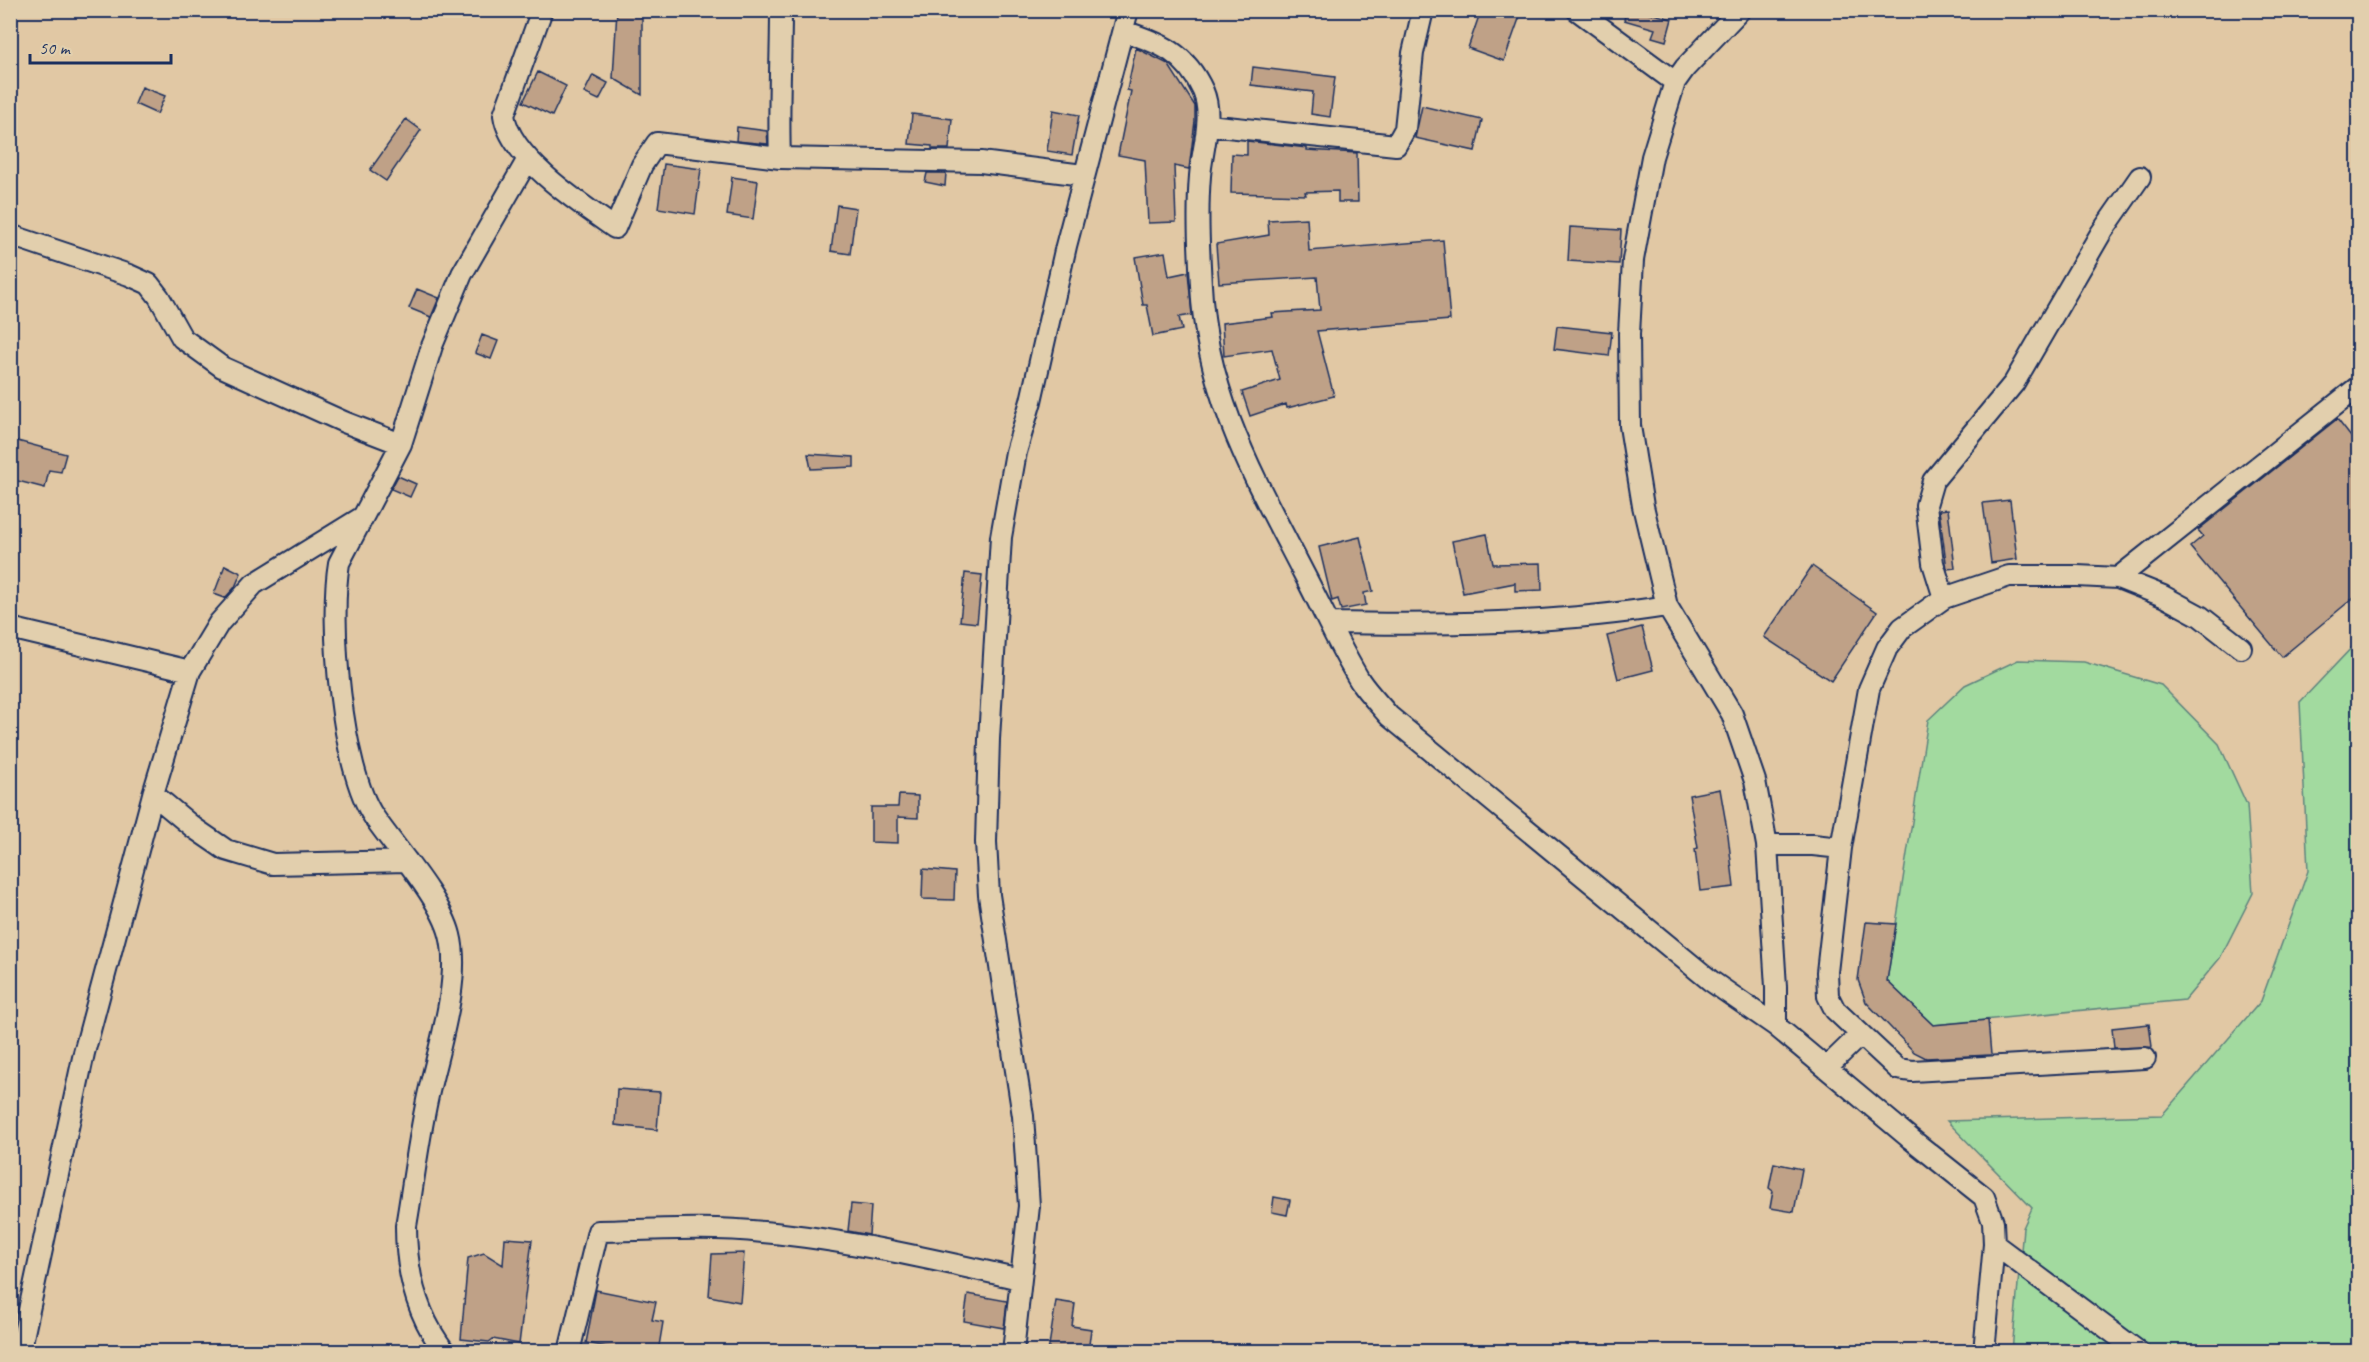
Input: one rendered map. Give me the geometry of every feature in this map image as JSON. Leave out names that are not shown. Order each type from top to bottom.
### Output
[{"type":"street","points":[[542,10],[504,115],[506,129],[528,159],[569,197],[615,228],[642,165],[657,143],[780,158],[981,162],[1083,175]]},
{"type":"street","points":[[780,158],[778,120],[781,88],[781,10]]},
{"type":"street","points":[[1012,1352],[1029,1206],[1023,1116],[989,895],[986,842],[990,717],[1001,537],[1016,452],[1031,401],[1083,175],[1128,10]]},
{"type":"street","points":[[1208,125],[1396,145],[1405,129],[1413,53],[1423,10]]},
{"type":"street","points":[[1577,10],[1675,82]]},
{"type":"street","points":[[1740,10],[1685,68],[1675,82],[1652,157],[1635,249],[1629,334],[1630,426],[1643,506],[1667,606],[1732,714],[1755,780],[1767,845],[1776,987],[1776,1026]]},
{"type":"street","points":[[1123,31],[1157,42],[1185,61],[1204,93],[1208,125],[1200,175],[1198,239],[1202,318],[1212,370],[1251,471],[1361,682],[1389,716],[1711,981],[1776,1026],[1984,1197],[1993,1222],[1994,1244],[1984,1352]]},
{"type":"street","points":[[445,1352],[418,1306],[406,1249],[406,1226],[429,1088],[437,1061],[450,990],[454,957],[444,917],[372,814],[354,774],[338,678],[336,582],[339,563],[401,444],[432,346],[462,274],[528,159]]},
{"type":"street","points":[[1944,598],[1933,563],[1926,505],[1933,482],[2014,383],[2101,232],[2140,177]]},
{"type":"street","points":[[10,235],[129,275],[149,284],[182,338],[222,367],[344,422],[401,444]]},
{"type":"street","points":[[2118,578],[2358,387]]},
{"type":"street","points":[[20,1352],[84,1053],[153,794],[190,671],[219,624],[254,584],[361,518]]},
{"type":"street","points":[[2145,1058],[1912,1071],[1898,1069],[1835,1010],[1828,996],[1827,972],[1841,848],[1869,688],[1887,648],[1902,628],[1944,598],[2009,576],[2043,574],[2118,578],[2163,596],[2200,616],[2241,648]]},
{"type":"street","points":[[1330,623],[1440,625],[1623,613],[1667,606]]},
{"type":"street","points":[[10,628],[190,671]]},
{"type":"street","points":[[153,794],[194,828],[226,850],[273,864],[407,861]]},
{"type":"street","points":[[1767,845],[1813,845],[1841,848]]},
{"type":"street","points":[[1827,1067],[1860,1035]]},
{"type":"street","points":[[569,1352],[598,1231],[714,1229],[764,1232],[884,1249],[1020,1279]]},
{"type":"street","points":[[1994,1244],[2139,1352]]},
{"type":"green space","points":[[2358,641],[2358,1351],[2012,1351],[2023,1228],[2032,1208],[1947,1121],[2162,1115],[2261,1001],[2308,871],[2300,702]]},
{"type":"green space","points":[[2018,660],[2084,662],[2161,685],[2219,744],[2247,805],[2253,893],[2220,958],[2185,1000],[1933,1025],[1887,981],[1928,720],[1965,685]]},
{"type":"building","points":[[617,10],[642,10],[642,95],[613,78]]},
{"type":"building","points":[[1481,10],[1505,10],[1520,16],[1504,61],[1468,48]]},
{"type":"building","points":[[1626,10],[1639,10],[1672,19],[1666,41],[1652,37],[1655,29],[1624,20]]},
{"type":"building","points":[[1136,48],[1168,64],[1195,106],[1189,169],[1174,166],[1176,222],[1148,223],[1145,160],[1118,155],[1131,91],[1127,90]]},
{"type":"building","points":[[1253,67],[1335,77],[1330,117],[1311,114],[1313,92],[1251,85]]},
{"type":"building","points":[[538,72],[566,86],[552,116],[523,102]]},
{"type":"building","points":[[593,75],[608,83],[599,100],[584,93]]},
{"type":"building","points":[[142,87],[165,96],[157,114],[135,104]]},
{"type":"building","points":[[1422,106],[1482,120],[1475,151],[1415,138]]},
{"type":"building","points":[[1053,110],[1079,115],[1072,155],[1047,151]]},
{"type":"building","points":[[912,114],[952,119],[949,149],[932,149],[932,146],[909,144]]},
{"type":"building","points":[[406,119],[421,130],[386,181],[370,170]]},
{"type":"building","points":[[737,127],[767,131],[768,144],[736,141]]},
{"type":"building","points":[[1247,141],[1307,148],[1307,150],[1357,153],[1358,202],[1338,202],[1338,191],[1305,192],[1306,195],[1231,193],[1232,154],[1247,155]]},
{"type":"building","points":[[664,164],[701,169],[695,214],[658,208]]},
{"type":"building","points":[[927,173],[946,173],[945,186],[925,182]]},
{"type":"building","points":[[732,177],[758,181],[753,219],[727,215]]},
{"type":"building","points":[[837,205],[856,208],[850,254],[831,251]]},
{"type":"building","points":[[1307,218],[1309,251],[1443,240],[1450,320],[1317,331],[1334,396],[1287,408],[1286,404],[1250,416],[1242,392],[1280,380],[1272,349],[1224,356],[1222,323],[1273,317],[1272,313],[1320,310],[1317,277],[1219,283],[1216,244],[1269,235],[1268,220]]},
{"type":"building","points":[[1570,227],[1621,230],[1619,264],[1568,261]]},
{"type":"building","points":[[1165,252],[1169,276],[1188,272],[1192,315],[1179,317],[1182,330],[1153,336],[1147,305],[1143,305],[1135,257]]},
{"type":"building","points":[[417,289],[439,298],[431,317],[409,308]]},
{"type":"building","points":[[1557,326],[1612,332],[1609,356],[1554,349]]},
{"type":"building","points":[[482,335],[498,341],[491,359],[475,353]]},
{"type":"building","points":[[2337,419],[2358,446],[2358,594],[2282,657],[2190,547],[2203,536],[2198,530]]},
{"type":"building","points":[[10,439],[66,454],[61,472],[49,470],[45,488],[10,479]]},
{"type":"building","points":[[808,454],[854,457],[854,467],[811,469]]},
{"type":"building","points":[[398,476],[416,484],[410,497],[391,489]]},
{"type":"building","points":[[2010,500],[2017,559],[1991,563],[1983,503]]},
{"type":"building","points":[[1948,509],[1955,568],[1947,569],[1939,510]]},
{"type":"building","points":[[1487,534],[1493,564],[1541,563],[1542,590],[1515,591],[1515,583],[1463,593],[1452,541]]},
{"type":"building","points":[[1360,537],[1373,591],[1364,593],[1366,605],[1341,610],[1338,599],[1332,601],[1319,547]]},
{"type":"building","points":[[225,565],[241,573],[235,587],[225,598],[214,594]]},
{"type":"building","points":[[1812,566],[1877,612],[1831,681],[1764,637]]},
{"type":"building","points":[[965,573],[982,575],[977,623],[960,621]]},
{"type":"building","points":[[1642,627],[1653,670],[1618,679],[1607,636]]},
{"type":"building","points":[[1720,789],[1734,887],[1700,891],[1695,849],[1698,848],[1689,795]]},
{"type":"building","points":[[899,795],[918,796],[918,818],[898,817],[898,843],[871,842],[871,807],[898,807]]},
{"type":"building","points":[[923,869],[955,872],[954,900],[922,899]]},
{"type":"building","points":[[1866,922],[1896,924],[1887,981],[1933,1025],[1988,1020],[1991,1055],[1926,1058],[1914,1052],[1866,1002],[1858,980]]},
{"type":"building","points":[[2149,1024],[2152,1047],[2114,1048],[2112,1028]]},
{"type":"building","points":[[617,1089],[660,1092],[657,1130],[615,1125]]},
{"type":"building","points":[[1774,1163],[1802,1169],[1794,1212],[1770,1208],[1773,1191],[1769,1188]]},
{"type":"building","points":[[1274,1197],[1290,1200],[1287,1215],[1272,1212]]},
{"type":"building","points":[[851,1204],[871,1206],[869,1235],[848,1231]]},
{"type":"building","points":[[505,1238],[532,1240],[519,1344],[493,1339],[489,1342],[461,1339],[468,1258],[484,1253],[503,1265]]},
{"type":"building","points":[[744,1253],[740,1302],[709,1296],[712,1254]]},
{"type":"building","points":[[596,1290],[656,1302],[652,1320],[663,1322],[658,1352],[633,1352],[586,1343]]},
{"type":"building","points":[[968,1294],[1007,1301],[1004,1328],[964,1321]]},
{"type":"building","points":[[1056,1301],[1075,1304],[1072,1326],[1091,1329],[1088,1352],[1048,1352]]}]
